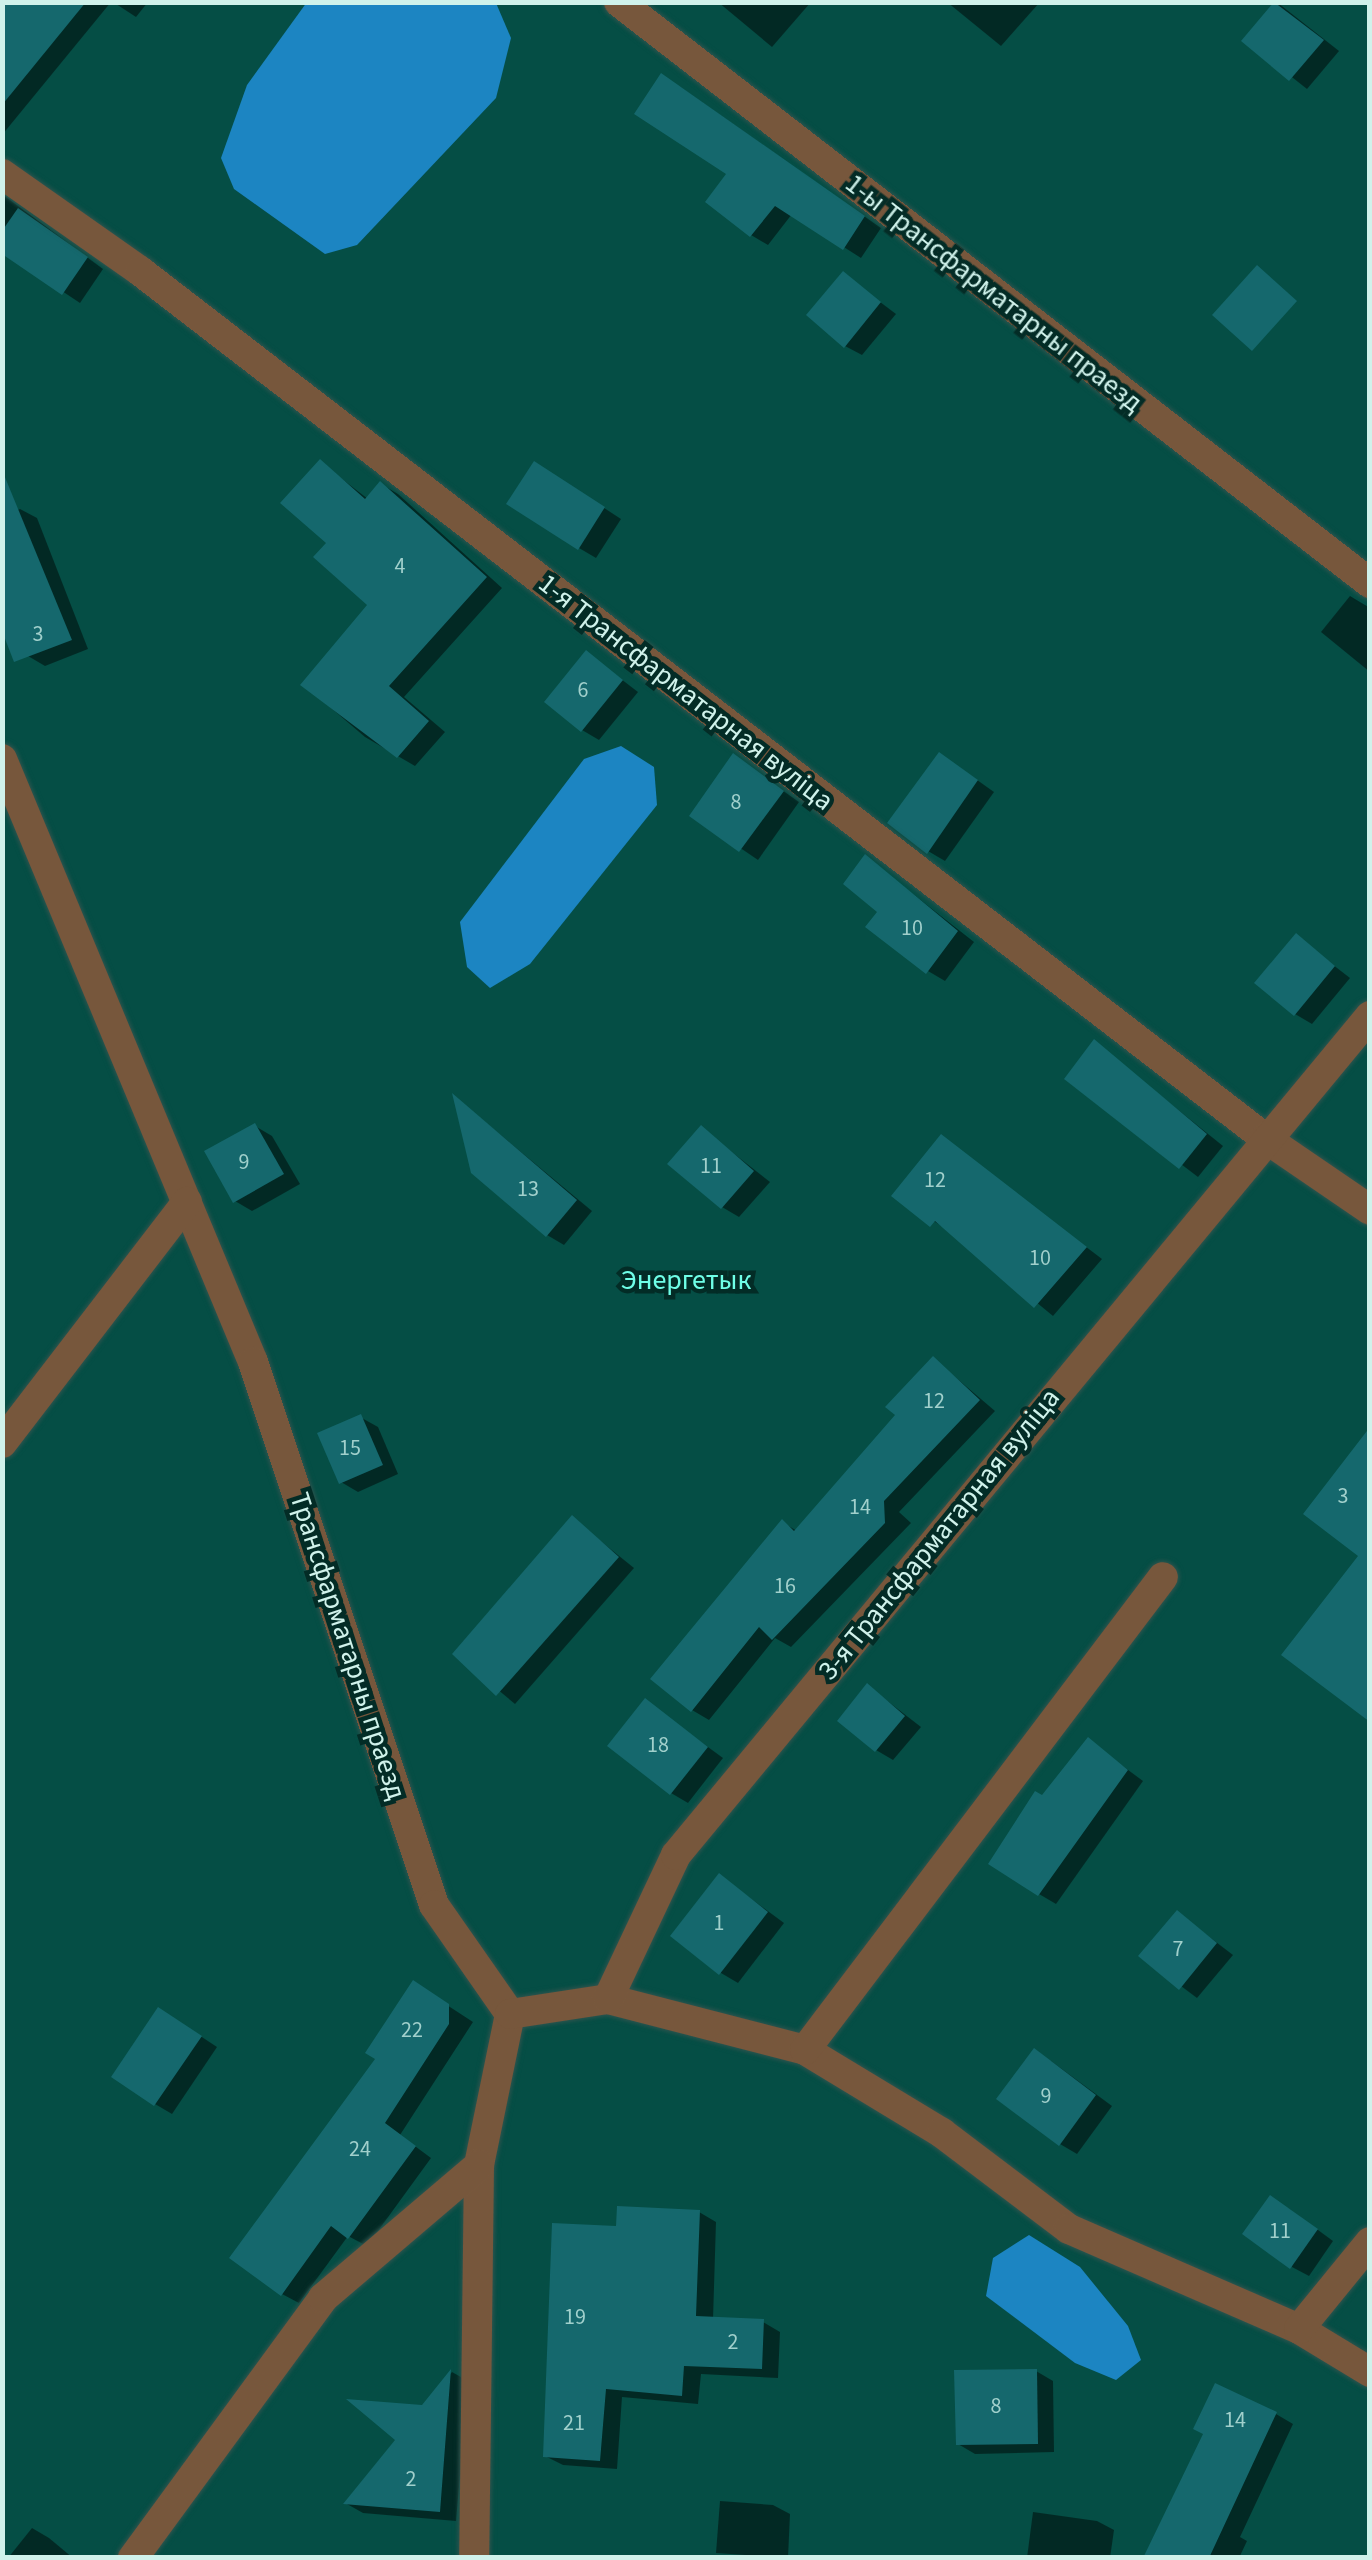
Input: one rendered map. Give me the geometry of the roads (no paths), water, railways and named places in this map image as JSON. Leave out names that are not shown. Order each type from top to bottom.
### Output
[{"type":"lane","name":"1-ы Трансфарматарны праезд","points":[[619,2],[1370,583]]},
{"type":"lane","name":"1-я Трансфарматарная вуліца","points":[[2,174],[140,272],[1265,1138],[1370,1210]]},
{"type":"lane","name":"Трансфарматарны праезд","points":[[2,759],[253,1362],[434,1906],[510,2014]]},
{"type":"lane","name":"3-я Трансфарматарная вуліца","points":[[608,2000],[676,1855],[1265,1138],[1370,1016]]},
{"type":"lane","points":[[2,1443],[186,1202]]},
{"type":"lane","points":[[805,2050],[1163,1578]]},
{"type":"lane","points":[[474,2558],[479,2166],[510,2014],[608,2000],[805,2050],[942,2134],[1069,2229],[1299,2329],[1370,2372]]},
{"type":"lane","points":[[132,2558],[322,2298],[479,2166]]},
{"type":"lane","points":[[1299,2329],[1370,2242]]},
{"type":"water","points":[[307,2],[496,3],[511,38],[496,98],[357,245],[325,254],[234,189],[221,158],[247,85]]},
{"type":"water","points":[[621,746],[654,767],[657,805],[530,964],[490,988],[467,967],[460,922],[584,759]]},
{"type":"water","points":[[1029,2235],[1080,2267],[1128,2326],[1141,2360],[1116,2380],[1075,2363],[986,2296],[993,2258]]},
{"type":"park label","name":"Энергетык","points":[[686,1280]]}]
